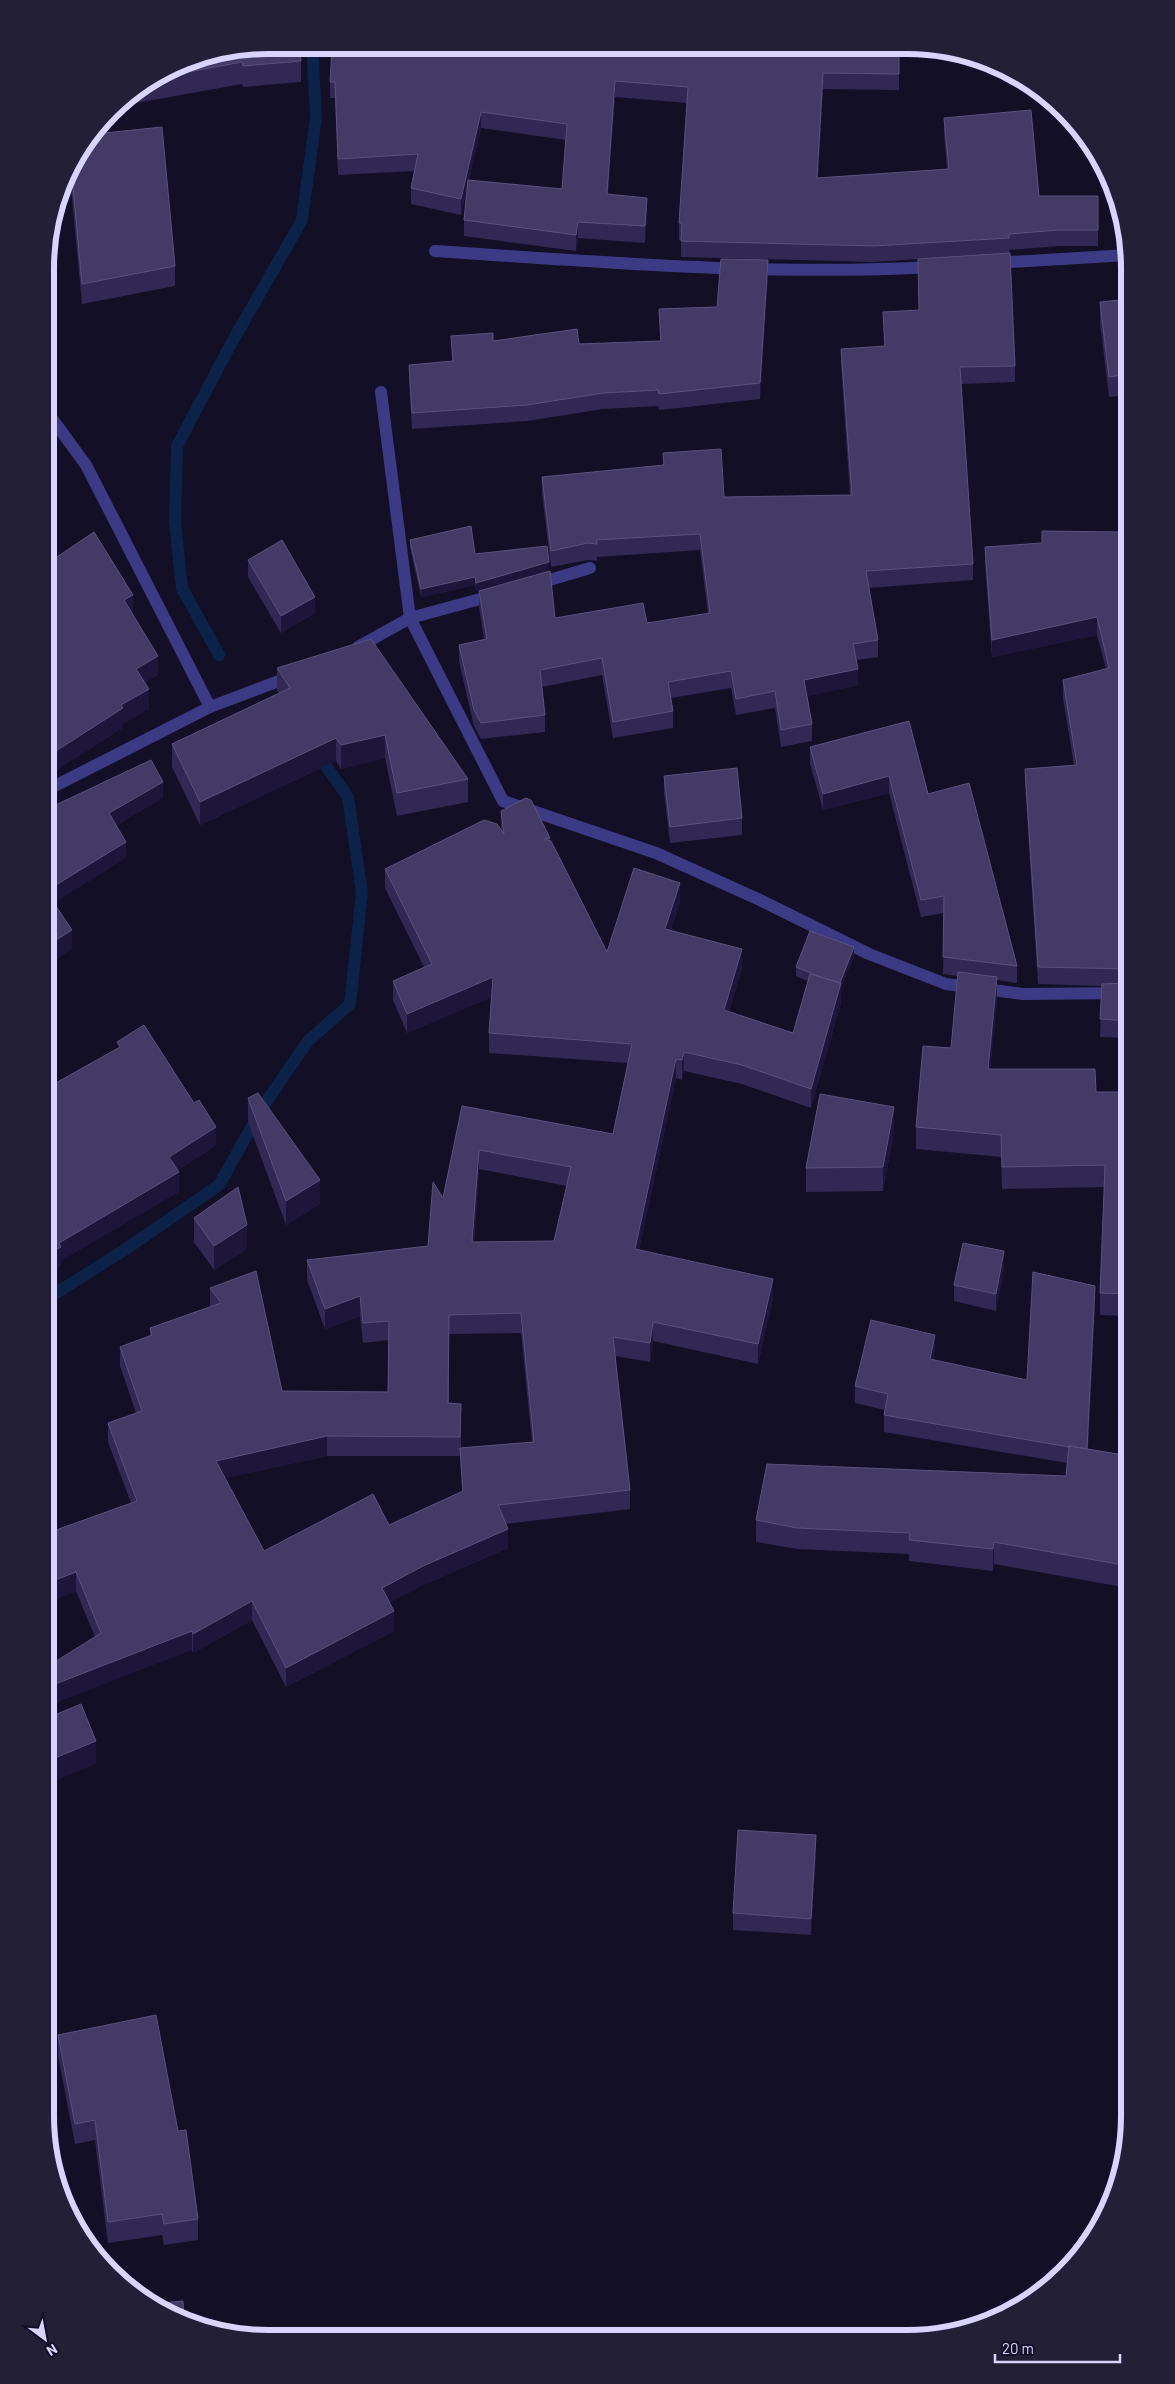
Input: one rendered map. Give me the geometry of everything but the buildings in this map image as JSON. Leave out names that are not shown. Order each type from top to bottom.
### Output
[{"type":"street","points":[[435,251],[656,265],[873,270],[942,266]]},
{"type":"street","points":[[981,264],[1121,255]]},
{"type":"street","points":[[381,392],[410,618],[503,801],[656,853],[760,900],[869,954],[946,984],[1023,994],[1121,993]]},
{"type":"street","points":[[54,420],[86,465],[210,707]]},
{"type":"street","points":[[349,652],[410,618],[590,568]]},
{"type":"street","points":[[54,786],[210,707],[303,672]]},
{"type":"waterway","points":[[219,655],[182,588],[175,522],[177,446],[232,342],[302,220],[316,117],[312,54]]},
{"type":"waterway","points":[[54,1294],[126,1249],[219,1185],[264,1105],[308,1041],[350,1004],[362,893],[348,797],[316,752]]}]
